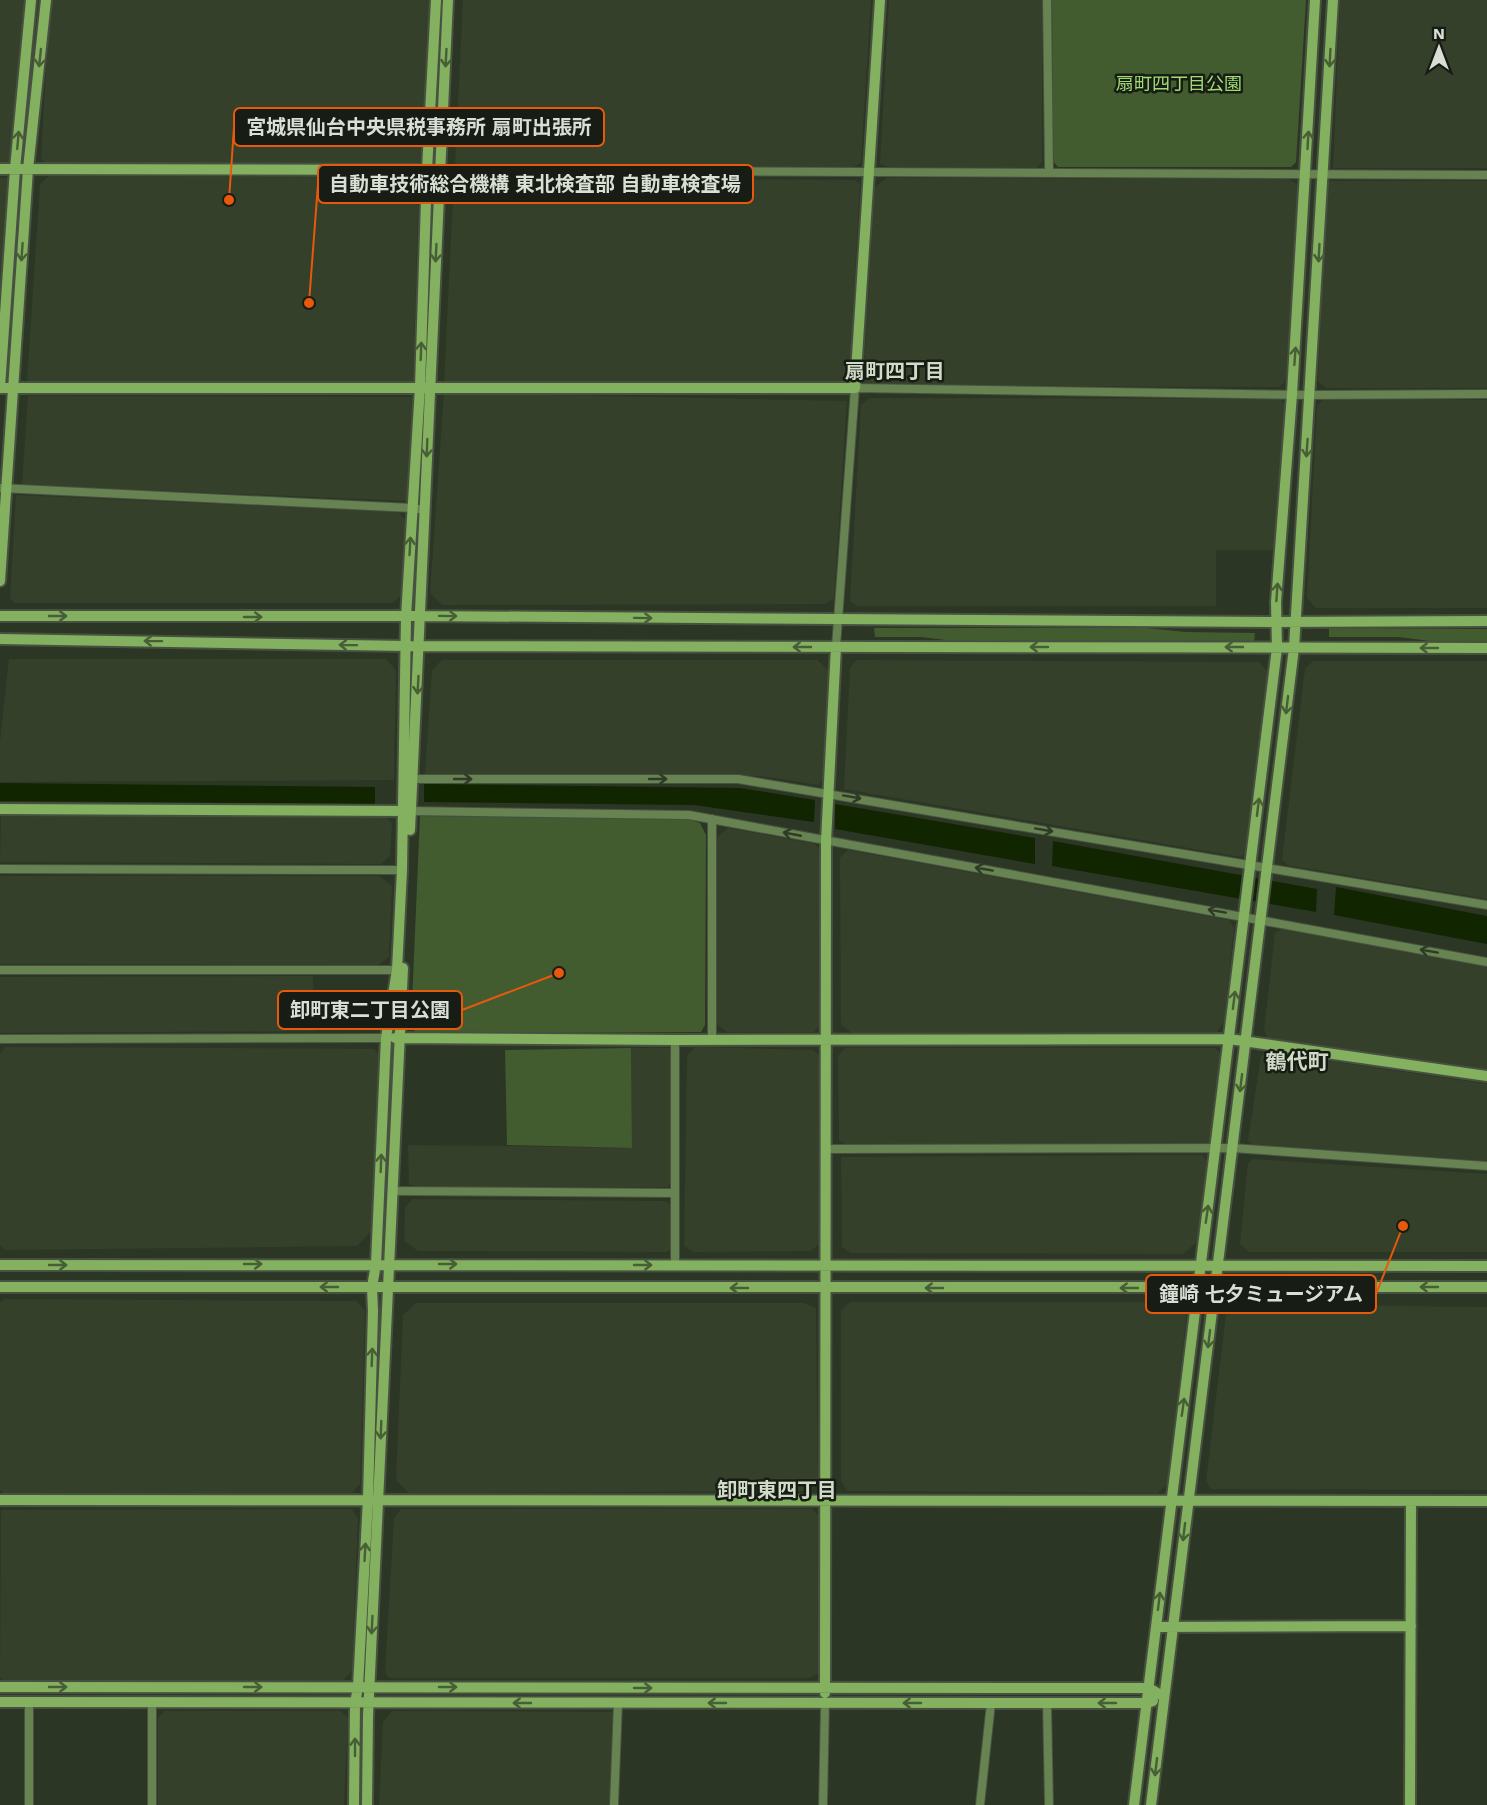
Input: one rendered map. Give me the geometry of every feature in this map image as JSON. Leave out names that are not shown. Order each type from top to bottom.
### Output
[{"type":"street","points":[[31,0],[15,169],[0,388],[855,388],[1310,395],[1487,394]]},
{"type":"street","points":[[0,581],[3,488],[13,389],[28,169],[46,0]]},
{"type":"street","points":[[373,1499],[372,1287],[376,1264],[386,1038],[397,970],[402,870],[420,646],[425,510],[427,170],[436,0]]},
{"type":"street","points":[[409,779],[406,617],[412,508],[424,387],[440,169],[448,0]]},
{"type":"street","points":[[823,1805],[826,1687],[826,841],[837,620],[855,388],[880,0]]},
{"type":"street","points":[[1047,0],[1048,172]]},
{"type":"street","points":[[1134,1805],[1277,648],[1275,622],[1292,394],[1315,0]]},
{"type":"street","points":[[1151,1805],[1294,648],[1333,0]]},
{"type":"street","points":[[0,169],[1487,175]]},
{"type":"street","points":[[3,488],[425,510]]},
{"type":"street","points":[[0,616],[406,617],[421,615],[837,620],[1487,621]]},
{"type":"street","points":[[0,639],[406,646],[1487,648]]},
{"type":"street","points":[[409,779],[738,779],[1487,905]]},
{"type":"street","points":[[0,809],[689,815],[826,841],[1245,913],[1261,920],[1487,962]]},
{"type":"street","points":[[367,1805],[368,1702],[364,1687],[373,1499],[394,1191],[407,811]]},
{"type":"street","points":[[712,819],[712,1040]]},
{"type":"street","points":[[0,869],[402,870]]},
{"type":"street","points":[[0,970],[397,970]]},
{"type":"street","points":[[0,1039],[1229,1039],[1487,1076]]},
{"type":"street","points":[[675,1040],[675,1265]]},
{"type":"street","points":[[826,1149],[1233,1148],[1487,1166]]},
{"type":"street","points":[[394,1191],[675,1192]]},
{"type":"street","points":[[0,1265],[1218,1264],[1487,1266]]},
{"type":"street","points":[[0,1287],[1487,1287]]},
{"type":"street","points":[[0,1500],[1487,1501]]},
{"type":"street","points":[[1410,1805],[1411,1501]]},
{"type":"street","points":[[1156,1626],[1411,1626]]},
{"type":"street","points":[[0,1686],[1149,1688],[1164,1697]]},
{"type":"street","points":[[354,1805],[355,1702],[364,1687]]},
{"type":"street","points":[[0,1702],[1147,1703],[1164,1697]]},
{"type":"street","points":[[29,1702],[29,1805]]},
{"type":"street","points":[[152,1702],[152,1805]]},
{"type":"street","points":[[614,1805],[618,1703]]},
{"type":"street","points":[[980,1805],[991,1703]]},
{"type":"street","points":[[1047,1703],[1049,1805]]},
{"type":"shaded area","points":[[0,0],[25,0],[12,158],[7,164],[0,164]]},
{"type":"shaded area","points":[[50,0],[431,0],[420,166],[48,165],[41,159]]},
{"type":"shaded area","points":[[463,0],[871,0],[861,162],[854,167],[455,166]]},
{"type":"shaded area","points":[[889,0],[1042,0],[1042,162],[1036,168],[888,167],[880,164]]},
{"type":"shaded area","points":[[1340,0],[1487,0],[1487,168],[1333,168]]},
{"type":"shaded area","points":[[49,176],[419,178],[413,383],[36,385],[27,381],[40,184]]},
{"type":"shaded area","points":[[0,178],[10,178],[0,329]]},
{"type":"shaded area","points":[[454,178],[854,180],[860,183],[849,381],[843,386],[444,384]]},
{"type":"shaded area","points":[[887,178],[1289,179],[1298,185],[1286,379],[1280,387],[868,386],[863,383],[875,187]]},
{"type":"shaded area","points":[[1326,181],[1487,181],[1487,388],[1326,388],[1318,381]]},
{"type":"shaded area","points":[[444,393],[847,401],[834,599],[824,604],[442,605],[430,593]]},
{"type":"shaded area","points":[[28,396],[412,397],[408,501],[22,485]]},
{"type":"shaded area","points":[[870,398],[1280,399],[1286,405],[1276,550],[1216,550],[1216,606],[857,606],[850,601],[861,405]]},
{"type":"shaded area","points":[[1324,399],[1487,400],[1487,608],[1316,608],[1307,598],[1317,406]]},
{"type":"shaded area","points":[[16,495],[398,512],[407,522],[403,594],[392,603],[15,603],[10,598]]},
{"type":"shaded area","points":[[9,659],[386,659],[396,670],[394,780],[0,782],[0,742]]},
{"type":"shaded area","points":[[442,660],[817,660],[831,672],[824,776],[819,785],[760,776],[425,774],[432,670]]},
{"type":"shaded area","points":[[856,660],[1259,662],[1268,672],[1245,853],[1241,857],[844,789],[850,669]]},
{"type":"shaded area","points":[[1313,661],[1487,661],[1487,899],[1287,865],[1282,859],[1305,669]]},
{"type":"shaded area","points":[[0,783],[375,787],[375,804],[0,801]]},
{"type":"shaded area","points":[[424,784],[740,788],[815,800],[814,822],[694,805],[424,802]]},
{"type":"shaded area","points":[[835,804],[1035,838],[1035,864],[835,829]]},
{"type":"shaded area","points":[[1,813],[387,817],[392,824],[390,856],[381,864],[0,862]]},
{"type":"shaded area","points":[[728,828],[815,844],[821,852],[822,1023],[814,1032],[727,1032],[717,1024],[717,837]]},
{"type":"shaded area","points":[[1053,841],[1317,889],[1316,912],[1052,866]]},
{"type":"shaded area","points":[[848,850],[1229,920],[1234,928],[1224,1022],[1217,1032],[852,1033],[841,1025],[840,858]]},
{"type":"shaded area","points":[[0,876],[379,876],[392,886],[389,957],[378,965],[0,964]]},
{"type":"shaded area","points":[[1336,887],[1487,916],[1487,944],[1334,915]]},
{"type":"shaded area","points":[[1283,928],[1487,966],[1487,1069],[1268,1038],[1264,1031],[1275,933]]},
{"type":"shaded area","points":[[313,976],[314,1031],[0,1033],[0,977]]},
{"type":"shaded area","points":[[5,1047],[374,1049],[380,1056],[373,1229],[357,1246],[5,1250],[0,1245],[0,1054]]},
{"type":"shaded area","points":[[695,1047],[813,1050],[821,1057],[820,1243],[811,1251],[694,1252],[684,1246],[687,1056]]},
{"type":"shaded area","points":[[631,1048],[669,1048],[674,1053],[673,1181],[667,1187],[414,1187],[409,1184],[408,1145],[632,1148]]},
{"type":"shaded area","points":[[845,1048],[1215,1048],[1222,1054],[1211,1139],[1206,1145],[846,1144],[839,1140],[838,1056]]},
{"type":"shaded area","points":[[1266,1052],[1487,1084],[1487,1161],[1253,1145],[1248,1140],[1261,1056]]},
{"type":"shaded area","points":[[1202,1155],[1208,1162],[1197,1242],[1183,1254],[851,1253],[842,1247],[841,1157]]},
{"type":"shaded area","points":[[1252,1159],[1487,1174],[1487,1252],[1249,1252],[1240,1244],[1248,1164]]},
{"type":"shaded area","points":[[412,1199],[665,1201],[672,1205],[673,1246],[667,1252],[418,1251],[404,1241],[405,1208]]},
{"type":"shaded area","points":[[4,1299],[356,1301],[365,1310],[360,1484],[352,1493],[3,1493],[0,1489],[0,1303]]},
{"type":"shaded area","points":[[850,1302],[1171,1302],[1187,1312],[1167,1485],[1157,1493],[848,1491],[841,1481],[841,1310]]},
{"type":"shaded area","points":[[416,1303],[804,1303],[816,1308],[818,1483],[811,1491],[409,1493],[396,1480],[403,1315]]},
{"type":"shaded area","points":[[1239,1304],[1487,1307],[1487,1490],[1211,1489],[1206,1481],[1226,1315]]},
{"type":"shaded area","points":[[352,1509],[358,1519],[352,1671],[343,1680],[4,1681],[0,1677],[1,1510]]},
{"type":"shaded area","points":[[401,1509],[812,1509],[818,1515],[819,1673],[809,1678],[389,1678],[385,1673],[394,1518]]},
{"type":"shaded area","points":[[165,1711],[341,1711],[348,1718],[344,1805],[158,1805],[158,1718]]},
{"type":"shaded area","points":[[392,1711],[614,1712],[611,1805],[379,1805],[383,1722]]},
{"type":"green space","name":"扇町四丁目公園","points":[[1052,0],[1306,0],[1296,162],[1291,167],[1058,167],[1053,161]]},
{"type":"green space","points":[[874,628],[1147,628],[1186,632],[1255,633],[1254,642],[954,641],[921,637],[875,637]]},
{"type":"green space","points":[[1329,628],[1487,629],[1487,642],[1437,642],[1399,637],[1329,637]]},
{"type":"green space","points":[[420,816],[688,819],[700,823],[706,835],[705,1025],[701,1032],[416,1033],[411,1025]]},
{"type":"green space","points":[[631,1048],[632,1148],[507,1145],[505,1050]]},
{"type":"place","name":"宮城県仙台中央県税事務所 扇町出張所","points":[[229,200]]},
{"type":"place","name":"自動車技術総合機構 東北検査部 自動車検査場","points":[[309,303]]},
{"type":"place","name":"卸町東二丁目公園","points":[[559,973]]},
{"type":"place","name":"鐘崎 七夕ミュージアム","points":[[1403,1226]]},
{"type":"district","name":"扇町四丁目","points":[[895,371]]},
{"type":"district","name":"鶴代町","points":[[1297,1061]]},
{"type":"district","name":"卸町東四丁目","points":[[777,1490]]}]
